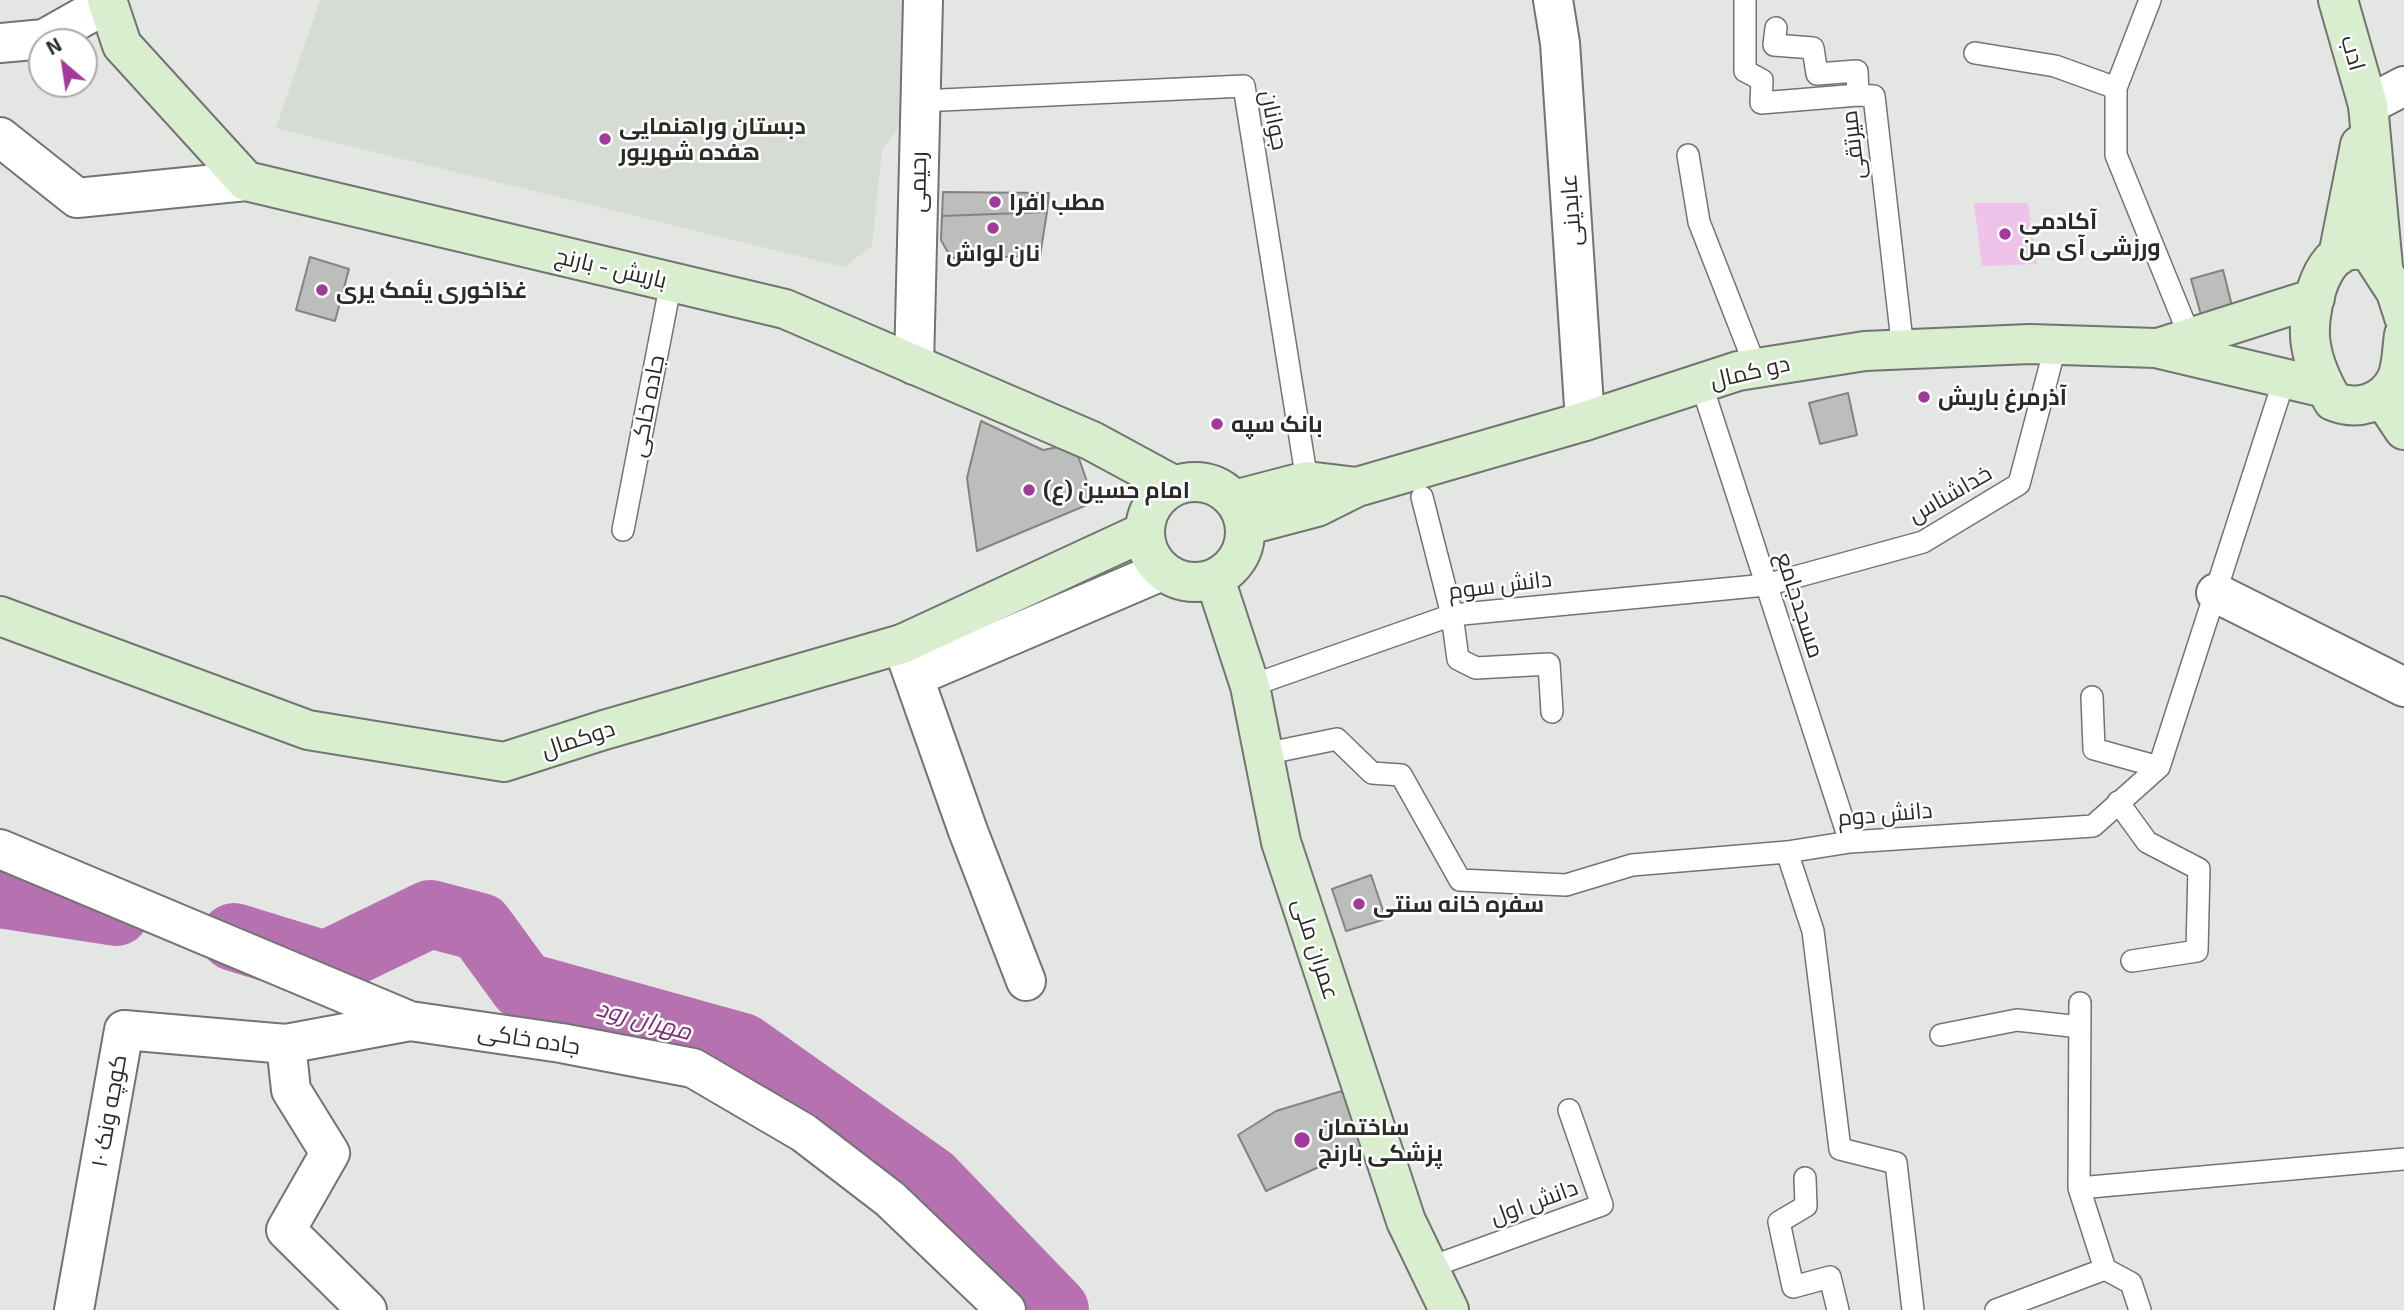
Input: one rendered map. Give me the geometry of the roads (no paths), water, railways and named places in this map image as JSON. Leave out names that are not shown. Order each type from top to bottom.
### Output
[{"type":"main road","name":"ادب","points":[[2338,0],[2368,105],[2383,267]]},
{"type":"main road","points":[[108,1],[122,46],[246,181]]},
{"type":"main road","points":[[2338,256],[2368,105]]},
{"type":"main road","name":"باریش - بارنج","points":[[246,181],[785,309],[1092,442],[1175,486]]},
{"type":"main road","points":[[2404,317],[2396,292],[2383,267],[2370,252],[2352,249],[2327,266],[2309,315],[2310,344],[2325,388],[2333,401],[2348,407],[2368,404],[2382,397],[2397,379],[2404,335]]},
{"type":"main road","points":[[2173,343],[2315,298]]},
{"type":"main road","name":"دو کمال","points":[[1239,513],[1317,507],[1357,487],[1586,421],[1756,368],[1865,352],[2056,344],[2173,343]]},
{"type":"main road","points":[[2173,343],[2325,388]]},
{"type":"main road","points":[[2382,397],[2404,430]]},
{"type":"main road","name":"دو کمال","points":[[1239,513],[1307,481],[1357,487]]},
{"type":"main road","points":[[1196,482],[1217,487],[1239,513],[1243,548],[1233,566],[1215,579],[1187,583],[1162,571],[1149,554],[1144,532],[1148,513],[1159,497],[1175,486],[1196,482]]},
{"type":"main road","name":"دوکمال","points":[[0,616],[308,730],[504,762],[604,730],[908,660],[1144,532]]},
{"type":"main road","name":"عمران ملی","points":[[1215,579],[1251,686],[1281,842],[1406,1221],[1449,1310]]},
{"type":"street","name":"رحیمی","points":[[914,365],[923,0]]},
{"type":"street","name":"عابدینی","points":[[1553,0],[1560,43],[1586,421]]},
{"type":"street","points":[[0,43],[44,39],[108,1]]},
{"type":"street","points":[[2368,105],[2404,86]]},
{"type":"street","points":[[0,137],[77,198],[246,181]]},
{"type":"street","points":[[1026,981],[968,831],[908,660],[1162,571]]},
{"type":"street","points":[[2216,593],[2404,687]]},
{"type":"street","name":"جاده خاکی","points":[[0,849],[410,1021],[561,1043],[693,1068],[804,1133],[890,1199],[987,1304]]},
{"type":"street","points":[[367,1310],[286,1230],[330,1153],[291,1090],[286,1044],[410,1021]]},
{"type":"street","name":"کوچه ونک ۱۰","points":[[74,1310],[124,1030],[286,1044]]},
{"type":"lane","points":[[1745,0],[1745,71],[1762,80],[1761,103],[1858,94]]},
{"type":"lane","points":[[2150,0],[2116,88],[2116,155],[2173,343]]},
{"type":"lane","name":"میرتقی","points":[[1776,28],[1774,45],[1813,48],[1816,75],[1857,71],[1858,94],[1874,96],[1903,350]]},
{"type":"lane","points":[[1975,53],[2055,66],[2116,88]]},
{"type":"lane","name":"جوانان","points":[[920,101],[1244,86],[1307,481]]},
{"type":"lane","points":[[1688,155],[1699,222],[1756,368]]},
{"type":"lane","name":"جاده خاکی","points":[[623,530],[671,282]]},
{"type":"lane","name":"خداشناس","points":[[1766,585],[1923,542],[2019,484],[2056,344]]},
{"type":"lane","points":[[2092,696],[2094,749],[2159,767],[2285,377]]},
{"type":"lane","name":"مسجدجامع","points":[[1701,383],[1850,842]]},
{"type":"lane","points":[[1422,497],[1452,615],[1458,659],[1476,668],[1549,664],[1552,712]]},
{"type":"lane","name":"دانش سوم","points":[[1251,686],[1452,615],[1766,585]]},
{"type":"lane","name":"دانش دوم","points":[[1264,754],[1338,739],[1372,773],[1401,775],[1460,880],[1566,885],[1632,864],[1787,852],[1850,842],[2094,826],[2159,767]]},
{"type":"lane","points":[[2118,802],[2147,842],[2199,869],[2197,951],[2132,961]]},
{"type":"lane","points":[[1787,852],[1813,931],[1840,1149],[1896,1163],[1913,1310]]},
{"type":"lane","points":[[2080,1003],[2079,1188],[2105,1269],[2131,1283],[2140,1310]]},
{"type":"lane","points":[[1941,1035],[2017,1020],[2080,1027]]},
{"type":"lane","name":"دانش اول","points":[[1428,1268],[1602,1205],[1569,1110]]},
{"type":"lane","points":[[2079,1188],[2404,1159]]},
{"type":"lane","points":[[1805,1178],[1806,1206],[1779,1222],[1793,1287],[1830,1278],[1839,1310]]},
{"type":"lane","points":[[1996,1310],[2105,1269]]},
{"type":"waterway","name":"مهران رود","points":[[0,894],[116,912]]},
{"type":"waterway","name":"مهران رود","points":[[234,937],[325,965],[430,914],[480,927],[523,986],[742,1047],[930,1180],[1055,1310]]},
{"type":"place","name":"دبستان وراهنمایی هفده شهریور","points":[[605,139]]},
{"type":"place","name":"مطب افرا","points":[[995,202]]},
{"type":"place","name":"نان لواش","points":[[993,228]]},
{"type":"place","name":"آکادمی ورزشی آی من","points":[[2005,234]]},
{"type":"place","name":"غذاخوری یئمک یری","points":[[322,290]]},
{"type":"place","name":"آذرمرغ باریش","points":[[1924,397]]},
{"type":"place","name":"بانک سپه","points":[[1217,424]]},
{"type":"place","name":"امام حسین (ع)","points":[[1029,490]]},
{"type":"place","name":"سفره خانه سنتی","points":[[1359,904]]},
{"type":"place","name":"ساختمان پزشکی بارنج","points":[[1302,1140]]}]
